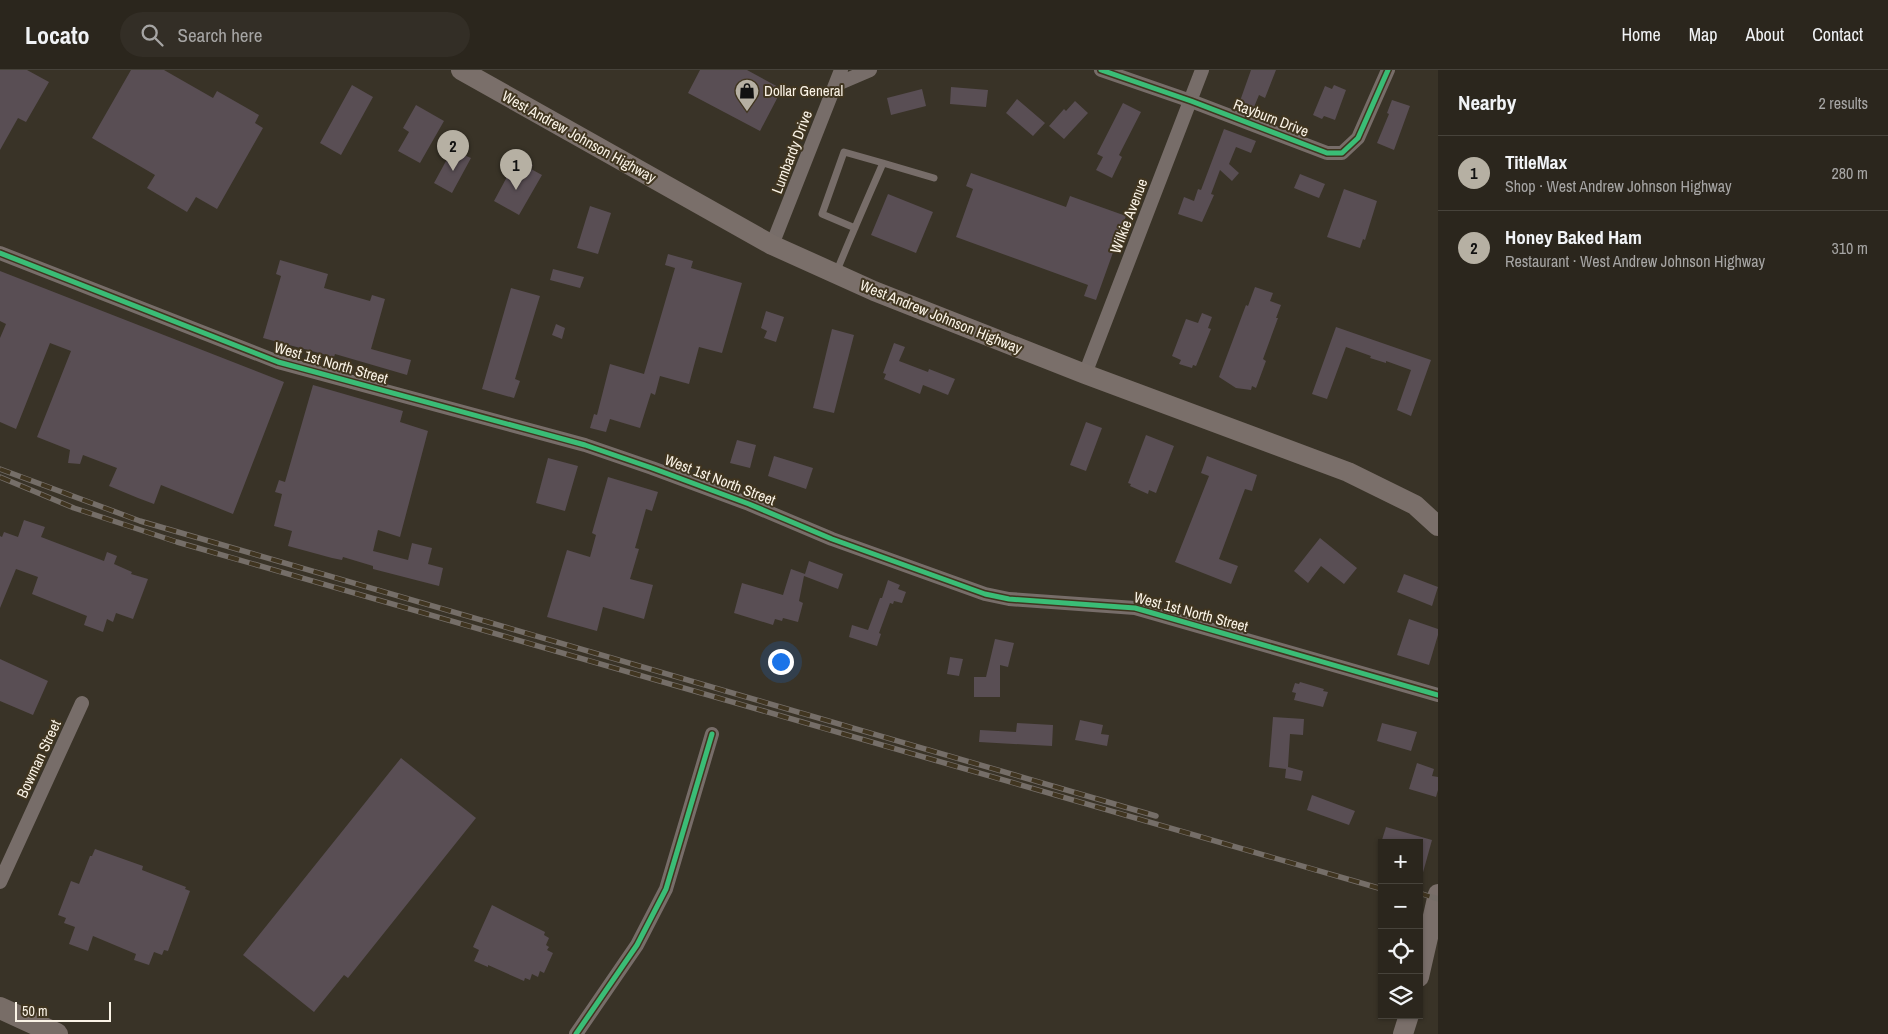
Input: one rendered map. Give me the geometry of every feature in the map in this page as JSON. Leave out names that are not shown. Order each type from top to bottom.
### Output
[{"type":"main road","name":"West Andrew Johnson Highway","points":[[461,70],[772,245],[874,291],[1086,374],[1348,472],[1380,486],[1415,505],[1438,526]]},
{"type":"main road","points":[[1420,974],[1438,894]]},
{"type":"main road","points":[[0,1008],[57,1034]]},
{"type":"main road","points":[[1403,1034],[1408,1019]]},
{"type":"street","name":"Lumbardy Drive","points":[[772,245],[840,70]]},
{"type":"street","points":[[835,85],[870,70]]},
{"type":"street","name":"Rayburn Drive","points":[[1101,70],[1191,101],[1327,153],[1342,153],[1358,138],[1388,70]]},
{"type":"street","name":"Wilkie Avenue","points":[[1086,374],[1202,70]]},
{"type":"street","name":"West 1st North Street","points":[[0,253],[278,362],[593,448],[749,504],[832,538],[986,594],[1009,599],[1136,608],[1438,695]]},
{"type":"street","name":"Bowman Street","points":[[0,882],[82,703]]},
{"type":"street","points":[[576,1034],[637,945],[666,889],[712,734]]},
{"type":"lane","points":[[855,228],[822,214],[844,152],[934,178]]},
{"type":"lane","points":[[836,274],[883,163]]},
{"type":"building","points":[[0,70],[27,70],[49,82],[26,122],[18,118],[0,150]]},
{"type":"building","points":[[131,70],[164,70],[213,98],[217,91],[259,115],[255,123],[263,128],[217,209],[196,197],[187,212],[147,188],[155,175],[92,138]]},
{"type":"building","name":"Dollar General","points":[[700,70],[747,70],[782,89],[760,131],[688,93]]},
{"type":"building","points":[[1251,70],[1276,70],[1265,98],[1259,95],[1254,107],[1240,101]]},
{"type":"building","points":[[352,85],[373,97],[341,155],[320,143]]},
{"type":"building","points":[[1334,85],[1346,90],[1335,120],[1324,116],[1322,119],[1313,115],[1325,86],[1332,89]]},
{"type":"building","points":[[951,87],[988,90],[986,107],[950,104]]},
{"type":"building","points":[[922,89],[926,106],[891,115],[887,98]]},
{"type":"building","points":[[1017,99],[1045,123],[1033,136],[1006,113]]},
{"type":"building","points":[[1392,100],[1410,106],[1394,150],[1377,143],[1389,114],[1387,113]]},
{"type":"building","points":[[1075,101],[1088,113],[1064,139],[1049,126],[1064,109],[1066,111]]},
{"type":"building","points":[[1123,103],[1141,112],[1119,155],[1122,157],[1112,178],[1096,170],[1103,157],[1097,154]]},
{"type":"building","points":[[416,105],[444,121],[420,163],[398,151],[409,132],[403,128]]},
{"type":"building","points":[[1224,129],[1256,141],[1251,153],[1236,147],[1229,164],[1239,173],[1232,181],[1220,170],[1211,194],[1214,195],[1202,222],[1178,214],[1184,197],[1194,201],[1198,189],[1201,190]]},
{"type":"building","points":[[452,150],[471,158],[452,193],[434,183]]},
{"type":"building","points":[[516,160],[521,163],[523,160],[533,165],[531,169],[542,175],[519,215],[494,201]]},
{"type":"building","points":[[971,173],[1066,207],[1070,196],[1126,216],[1096,300],[1084,296],[1088,285],[956,237],[973,189],[966,186]]},
{"type":"building","points":[[1300,174],[1325,184],[1319,198],[1294,188]]},
{"type":"building","points":[[1344,189],[1377,201],[1365,240],[1363,239],[1360,248],[1327,237]]},
{"type":"building","points":[[888,194],[933,212],[916,253],[871,235]]},
{"type":"building","points":[[590,206],[611,213],[598,254],[577,248]]},
{"type":"building","points":[[668,254],[693,261],[691,268],[742,283],[722,353],[699,347],[689,384],[660,376],[655,395],[651,393],[640,428],[610,419],[606,432],[590,428],[594,414],[597,415],[610,364],[644,374],[675,268],[665,265]]},
{"type":"building","points":[[280,260],[328,274],[324,288],[370,301],[372,295],[385,299],[371,349],[411,360],[407,375],[335,354],[334,357],[263,338],[281,276],[276,274]]},
{"type":"building","points":[[553,269],[584,277],[580,288],[550,280]]},
{"type":"building","points":[[0,271],[284,382],[233,514],[161,485],[154,504],[138,498],[109,486],[117,468],[83,455],[80,464],[68,463],[70,450],[37,437],[71,351],[50,343],[16,429],[0,422],[0,338],[6,324],[0,321]]},
{"type":"building","points":[[1255,287],[1273,293],[1270,301],[1281,305],[1263,359],[1266,361],[1256,388],[1252,386],[1251,390],[1236,388],[1219,377],[1246,305],[1248,306]]},
{"type":"building","points":[[511,288],[540,296],[515,379],[520,381],[514,398],[482,389]]},
{"type":"building","points":[[766,311],[784,317],[776,342],[764,338],[767,331],[761,328]]},
{"type":"building","points":[[1202,313],[1212,317],[1208,328],[1211,329],[1196,366],[1193,365],[1192,368],[1179,364],[1181,360],[1172,356],[1186,319],[1198,323]]},
{"type":"building","points":[[556,324],[565,328],[562,339],[552,335]]},
{"type":"building","points":[[1336,327],[1431,360],[1411,416],[1397,410],[1411,370],[1386,361],[1386,363],[1370,358],[1371,356],[1346,347],[1327,399],[1312,394]]},
{"type":"building","points":[[832,329],[854,335],[834,413],[813,408]]},
{"type":"building","points":[[894,343],[905,347],[899,361],[928,372],[929,369],[955,379],[948,395],[923,385],[920,394],[884,379],[886,374],[883,373]]},
{"type":"building","points":[[313,385],[403,411],[400,422],[428,431],[400,537],[378,530],[373,551],[408,560],[412,543],[432,548],[428,564],[443,568],[439,586],[373,569],[373,566],[343,557],[342,560],[332,558],[288,546],[292,531],[274,526],[282,494],[275,492],[279,480],[285,482]]},
{"type":"building","points":[[1086,422],[1102,428],[1086,471],[1070,465]]},
{"type":"building","points":[[1146,435],[1174,446],[1156,493],[1149,490],[1148,494],[1130,486],[1131,484],[1128,483]]},
{"type":"building","points":[[737,440],[756,445],[750,468],[730,463]]},
{"type":"building","points":[[774,456],[813,468],[806,489],[768,476]]},
{"type":"building","points":[[1207,456],[1257,475],[1252,491],[1245,489],[1219,559],[1238,566],[1231,584],[1175,562],[1209,476],[1201,473]]},
{"type":"building","points":[[548,458],[578,466],[565,511],[536,503]]},
{"type":"building","points":[[608,477],[658,492],[652,511],[646,509],[635,548],[639,549],[630,579],[653,585],[644,619],[603,607],[597,631],[547,617],[567,550],[590,557],[596,535],[592,533]]},
{"type":"building","points":[[24,520],[45,527],[41,537],[104,561],[107,552],[117,556],[114,564],[132,572],[131,574],[148,579],[133,619],[116,613],[113,622],[107,619],[103,632],[84,625],[87,616],[32,594],[38,577],[16,569],[0,608],[0,536],[2,537],[4,532],[18,537]]},
{"type":"building","points":[[1320,538],[1357,568],[1344,584],[1321,566],[1308,583],[1294,571]]},
{"type":"building","points":[[809,561],[843,574],[838,589],[804,576],[799,601],[803,603],[798,622],[783,618],[782,621],[775,619],[773,625],[734,613],[742,583],[783,595],[791,569],[805,574]]},
{"type":"building","points":[[1404,574],[1438,587],[1432,606],[1397,592]]},
{"type":"building","points":[[888,580],[900,585],[898,589],[906,592],[902,603],[894,601],[893,604],[890,603],[879,633],[881,634],[877,646],[849,637],[852,625],[868,630]]},
{"type":"building","points":[[1409,619],[1438,629],[1429,665],[1397,655]]},
{"type":"building","points":[[995,639],[1014,643],[1008,667],[1000,665],[1000,697],[974,697],[974,677],[986,677]]},
{"type":"building","points":[[950,657],[963,659],[959,676],[947,674]]},
{"type":"building","points":[[0,659],[48,681],[33,715],[0,701]]},
{"type":"building","points":[[1300,682],[1328,692],[1323,707],[1294,700],[1296,693],[1292,692],[1295,683],[1299,684]]},
{"type":"building","points":[[1273,717],[1304,719],[1303,735],[1290,734],[1288,767],[1303,771],[1301,781],[1285,778],[1286,769],[1269,767]]},
{"type":"building","points":[[1080,720],[1103,725],[1101,734],[1109,735],[1107,746],[1075,740]]},
{"type":"building","points":[[1017,723],[1053,725],[1052,746],[979,742],[980,730],[1016,732]]},
{"type":"building","points":[[1382,723],[1417,732],[1411,751],[1377,741]]},
{"type":"building","points":[[401,758],[476,818],[348,978],[344,975],[314,1012],[243,955]]},
{"type":"building","points":[[1417,763],[1434,769],[1432,776],[1438,777],[1436,797],[1409,789]]},
{"type":"building","points":[[1312,795],[1355,811],[1349,825],[1307,810]]},
{"type":"building","points":[[1386,827],[1432,840],[1423,872],[1423,839],[1382,839]]},
{"type":"building","points":[[95,849],[143,866],[142,870],[186,887],[185,889],[190,891],[168,951],[164,950],[162,955],[154,952],[149,965],[134,960],[136,954],[93,936],[88,951],[69,944],[75,927],[64,923],[66,918],[58,915],[71,881],[79,884],[90,856],[92,856]]},
{"type":"building","points":[[492,905],[545,932],[544,935],[549,938],[546,945],[549,947],[547,950],[553,953],[544,973],[540,971],[538,977],[532,974],[530,980],[525,978],[524,981],[474,961],[479,950],[473,947]]},
{"type":"railway","points":[[0,469],[140,521],[1156,816]]},
{"type":"railway","points":[[0,477],[74,508],[177,542],[1378,888]]},
{"type":"railway","points":[[1423,894],[1438,899]]},
{"type":"cycle path","points":[[1101,70],[1191,101],[1327,153],[1342,153],[1358,138],[1388,70]]},
{"type":"cycle path","points":[[0,253],[278,362],[585,445],[749,504],[832,539],[985,594],[1009,599],[1135,608],[1438,695]]},
{"type":"cycle path","points":[[576,1034],[637,945],[666,889],[712,734]]},
{"type":"place","name":"Dollar General","points":[[747,112]]},
{"type":"place","name":"Honey Baked Ham","points":[[453,171]]},
{"type":"place","name":"TitleMax","points":[[516,190]]}]
